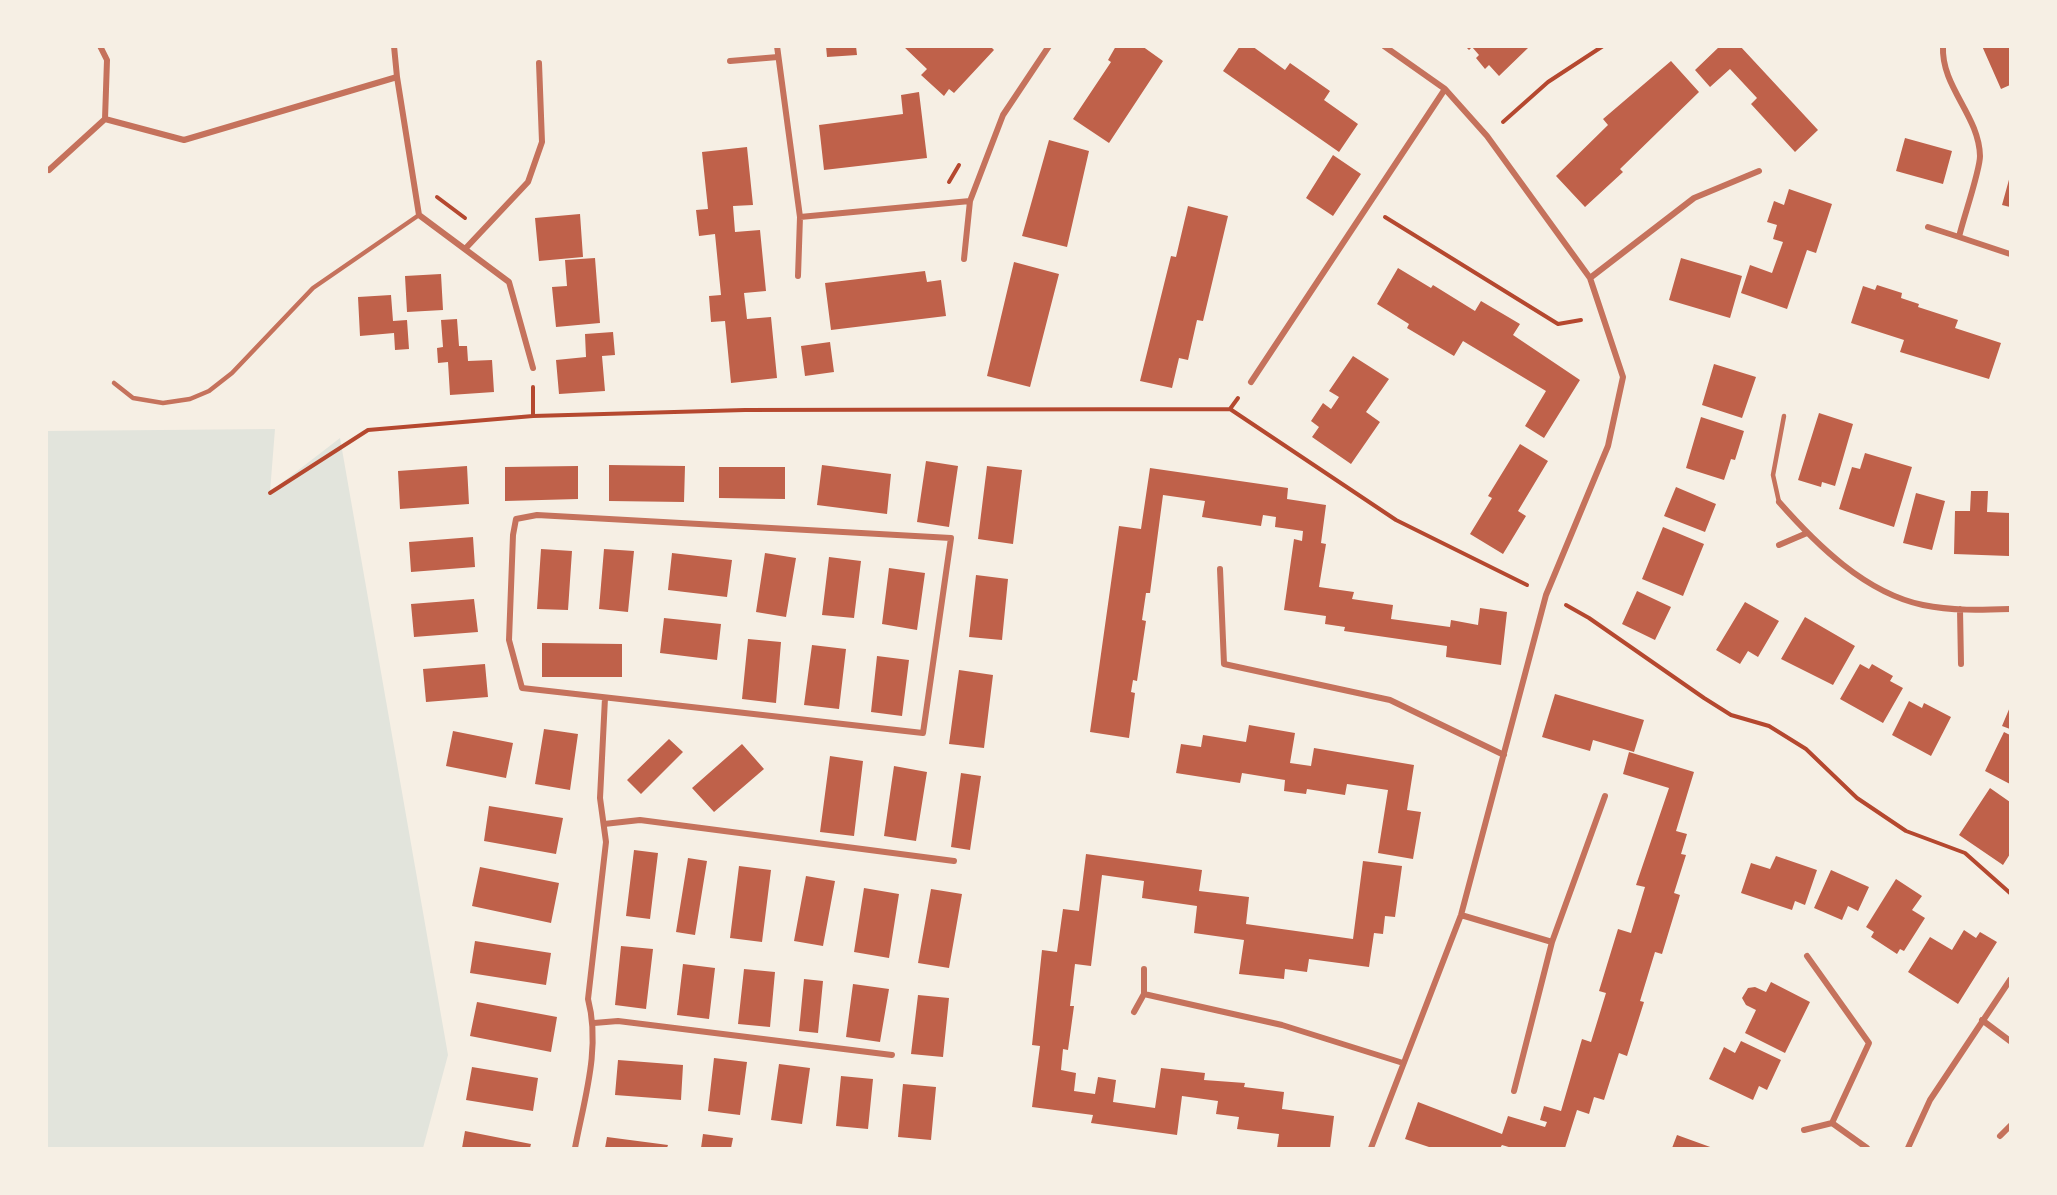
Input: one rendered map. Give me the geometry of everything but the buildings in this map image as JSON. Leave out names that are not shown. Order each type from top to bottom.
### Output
[{"type":"street","points":[[49,170],[105,119],[107,60],[100,46]]},
{"type":"street","points":[[394,46],[419,215],[509,282],[533,368]]},
{"type":"street","points":[[777,46],[800,218],[798,276]]},
{"type":"street","points":[[964,259],[970,201],[1003,115],[1049,46]]},
{"type":"street","points":[[1371,1149],[1461,915],[1546,595],[1608,446],[1623,376],[1590,278],[1487,136],[1445,89],[1383,46]]},
{"type":"street","points":[[1942,46],[1947,75],[1967,112],[1980,156],[1959,237]]},
{"type":"street","points":[[730,61],[778,57]]},
{"type":"street","points":[[465,249],[528,182],[542,142],[538,63]]},
{"type":"street","points":[[105,119],[184,140],[397,77]]},
{"type":"street","points":[[1251,382],[1445,89]]},
{"type":"street","points":[[1590,278],[1694,198],[1759,171]]},
{"type":"street","points":[[800,218],[970,201]]},
{"type":"street","points":[[1928,227],[2010,254]]},
{"type":"street","points":[[1779,502],[1807,533],[1858,575],[1889,592],[1922,605],[1960,609],[2010,609]]},
{"type":"street","points":[[537,515],[951,538],[923,732],[605,698],[522,688],[509,639],[513,535],[516,519],[537,515]]},
{"type":"street","points":[[1779,545],[1807,533]]},
{"type":"street","points":[[1220,569],[1224,664],[1390,700],[1504,755]]},
{"type":"street","points":[[1960,609],[1961,664]]},
{"type":"street","points":[[575,1149],[592,1053],[594,1023],[588,999],[606,842],[600,798],[605,698]]},
{"type":"street","points":[[1515,1091],[1552,942],[1605,796]]},
{"type":"street","points":[[604,824],[640,820],[954,861]]},
{"type":"street","points":[[1461,915],[1552,942]]},
{"type":"street","points":[[1807,956],[1869,1043],[1832,1123]]},
{"type":"street","points":[[1134,1012],[1144,994],[1144,969]]},
{"type":"street","points":[[1908,1149],[1930,1100],[2010,980]]},
{"type":"street","points":[[1144,994],[1282,1025],[1403,1063]]},
{"type":"street","points":[[1982,1020],[2010,1041]]},
{"type":"street","points":[[594,1023],[618,1022],[892,1054]]},
{"type":"street","points":[[1804,1130],[1832,1123]]},
{"type":"street","points":[[1832,1123],[1867,1149]]},
{"type":"street","points":[[2000,1136],[2010,1126]]},
{"type":"lane","points":[[114,382],[134,398],[163,403],[190,399],[208,391],[232,374],[313,288],[419,215]]},
{"type":"lane","points":[[1779,502],[1773,475],[1784,416]]},
{"type":"path","points":[[1487,136],[1548,82],[1603,46]]},
{"type":"path","points":[[946,185],[965,156]]},
{"type":"path","points":[[1368,206],[1558,324],[1603,316]]},
{"type":"path","points":[[533,368],[533,416]]},
{"type":"path","points":[[270,493],[368,430],[533,416],[757,410],[1230,410],[1396,520],[1589,618],[1731,715],[1770,726],[1806,750],[1857,798],[1906,831],[1965,853],[2010,893]]},
{"type":"shaded area","points":[[275,429],[270,492],[340,438],[448,1055],[423,1148],[47,1148],[46,431]]}]
